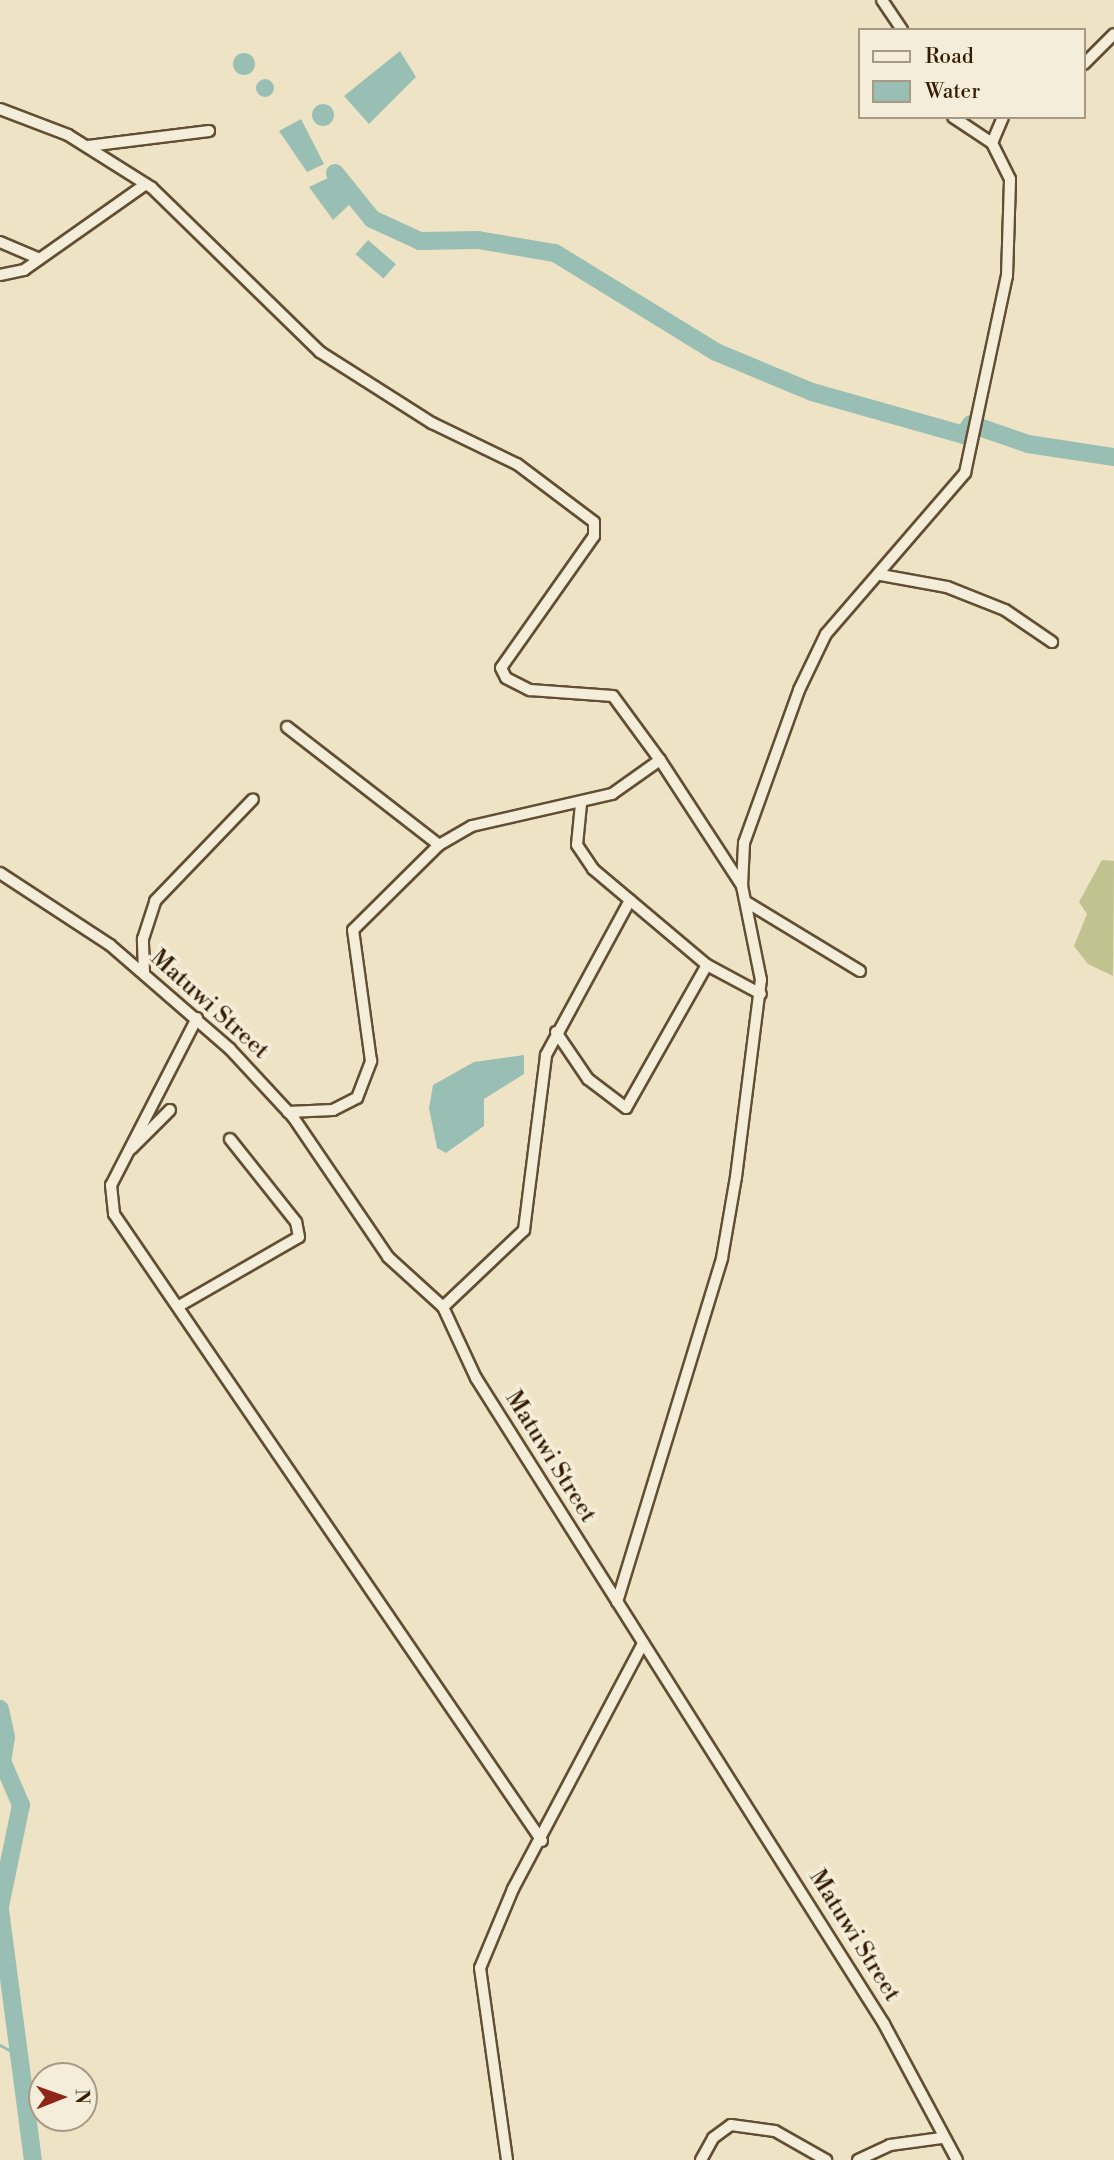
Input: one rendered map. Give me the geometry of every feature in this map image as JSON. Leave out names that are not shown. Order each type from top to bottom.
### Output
[{"type":"street","points":[[882,0],[901,28]]},
{"type":"street","points":[[1086,62],[1114,34]]},
{"type":"street","points":[[0,109],[88,146],[146,184],[320,352],[432,423],[517,464],[594,522],[594,536],[501,668],[506,678],[530,690],[613,696],[660,760],[742,886],[748,903],[761,994],[722,1258],[617,1602]]},
{"type":"street","points":[[742,886],[744,843],[809,667],[846,607],[881,575],[959,486],[969,458],[1007,276],[1010,179],[992,143],[956,119]]},
{"type":"street","points":[[992,143],[1002,119]]},
{"type":"street","points":[[88,146],[209,131]]},
{"type":"street","points":[[0,275],[40,259],[146,184]]},
{"type":"street","points":[[0,242],[40,259]]},
{"type":"street","points":[[881,575],[947,587],[1005,610],[1052,642]]},
{"type":"street","points":[[287,727],[439,845]]},
{"type":"street","points":[[288,1111],[333,1110],[357,1098],[371,1061],[353,930],[439,845],[483,821],[581,804],[624,787],[660,760]]},
{"type":"street","points":[[144,972],[143,939],[155,901],[253,799]]},
{"type":"street","points":[[581,804],[580,854],[708,965],[761,994]]},
{"type":"street","name":"Matuwi Street","points":[[0,873],[144,972],[198,1017],[288,1111],[388,1257],[443,1307],[476,1378],[884,2024],[942,2138],[957,2160]]},
{"type":"street","points":[[443,1307],[524,1230],[538,1101],[556,1032],[630,900]]},
{"type":"street","points":[[748,903],[860,971]]},
{"type":"street","points":[[556,1032],[588,1079],[626,1108],[708,965]]},
{"type":"street","points":[[198,1017],[123,1156],[108,1198],[114,1214],[542,1841]]},
{"type":"street","points":[[123,1156],[170,1110]]},
{"type":"street","points":[[179,1306],[294,1245],[299,1237],[296,1222],[230,1139]]},
{"type":"street","points":[[507,2160],[497,2058],[479,1974],[513,1889],[542,1841],[643,1643]]},
{"type":"street","points":[[701,2160],[713,2138],[731,2125],[775,2131],[826,2160]]},
{"type":"street","points":[[858,2160],[890,2145],[942,2138]]},
{"type":"green space","points":[[1102,860],[1114,861],[1113,976],[1088,964],[1074,946],[1087,914],[1079,902]]},
{"type":"water","points":[[400,51],[416,77],[369,124],[344,96]]},
{"type":"water","points":[[244,53],[252,56],[255,64],[252,72],[244,75],[236,72],[233,64],[236,56]]},
{"type":"water","points":[[261,79],[269,79],[274,88],[272,95],[261,97],[256,92],[256,84]]},
{"type":"water","points":[[323,104],[331,107],[334,115],[331,123],[323,126],[315,123],[312,115],[315,107]]},
{"type":"water","points":[[301,119],[324,164],[307,172],[279,131]]},
{"type":"water","points":[[328,178],[350,204],[333,220],[309,187]]},
{"type":"water","points":[[368,240],[396,264],[383,279],[356,254]]},
{"type":"water","points":[[524,1055],[524,1074],[484,1099],[484,1126],[446,1153],[437,1148],[429,1108],[433,1085],[474,1062]]},
{"type":"waterway","points":[[335,173],[372,219],[420,241],[478,240],[555,253],[716,352],[812,392],[964,435],[971,424]]},
{"type":"waterway","points":[[979,427],[1028,444],[1114,457]]},
{"type":"waterway","points":[[0,1709],[6,1737],[2,1761],[21,1805],[0,1906]]},
{"type":"waterway","points":[[0,1910],[33,2160]]},
{"type":"waterway","points":[[0,2045],[21,2056]]}]
